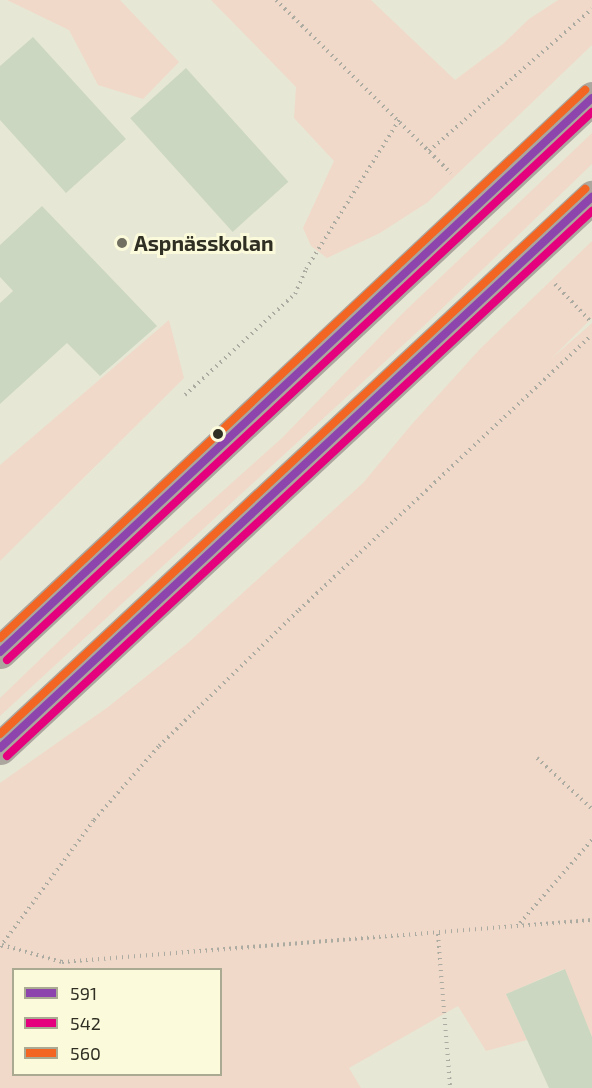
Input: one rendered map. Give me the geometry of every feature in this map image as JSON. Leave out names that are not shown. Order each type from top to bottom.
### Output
[{"type":"main road","points":[[5,645],[592,98]]},
{"type":"main road","points":[[0,748],[592,196]]},
{"type":"path","points":[[276,0],[451,173]]},
{"type":"path","points":[[429,151],[592,9]]},
{"type":"path","points":[[185,395],[295,294],[306,269],[399,120]]},
{"type":"path","points":[[555,284],[592,323]]},
{"type":"path","points":[[592,335],[299,610],[159,746],[94,820],[1,946],[62,962],[592,920]]},
{"type":"path","points":[[537,758],[592,809]]},
{"type":"path","points":[[519,924],[592,840]]},
{"type":"path","points":[[438,934],[450,1088]]},
{"type":"shaded area","points":[[7,0],[120,0],[179,62],[143,99],[98,85],[69,30]]},
{"type":"shaded area","points":[[211,0],[371,0],[455,80],[503,44],[529,19],[558,0],[592,0],[592,45],[428,202],[380,233],[327,258],[311,246],[303,228],[334,161],[294,118],[296,87]]},
{"type":"shaded area","points":[[592,133],[592,164],[428,322],[0,716],[0,698],[111,591],[282,438],[403,313]]},
{"type":"shaded area","points":[[592,241],[592,318],[551,359],[592,323],[592,1037],[564,969],[506,994],[527,1040],[486,1051],[458,1006],[349,1068],[361,1088],[0,1088],[0,783],[108,707],[188,643],[363,483],[412,424],[480,349]]},
{"type":"shaded area","points":[[169,320],[184,378],[0,561],[0,465]]},
{"type":"building","points":[[33,37],[126,139],[66,193],[0,120],[0,66]]},
{"type":"building","points":[[186,68],[288,182],[233,232],[130,118]]},
{"type":"building","points":[[42,206],[157,326],[100,376],[67,343],[0,404],[0,303],[13,291],[0,277],[0,245]]},
{"type":"building","points":[[565,969],[592,1037],[592,1088],[549,1088],[506,994]]},
{"type":"transit line","name":"560","points":[[0,638],[585,90]]},
{"type":"transit line","name":"591","points":[[0,652],[592,98]]},
{"type":"transit line","name":"542","points":[[7,660],[592,112]]},
{"type":"transit line","name":"560","points":[[0,734],[585,189]]},
{"type":"transit line","name":"591","points":[[0,748],[592,197]]},
{"type":"transit line","name":"542","points":[[7,756],[592,211]]},
{"type":"place","name":"Aspnässkolan","points":[[122,243]]}]
